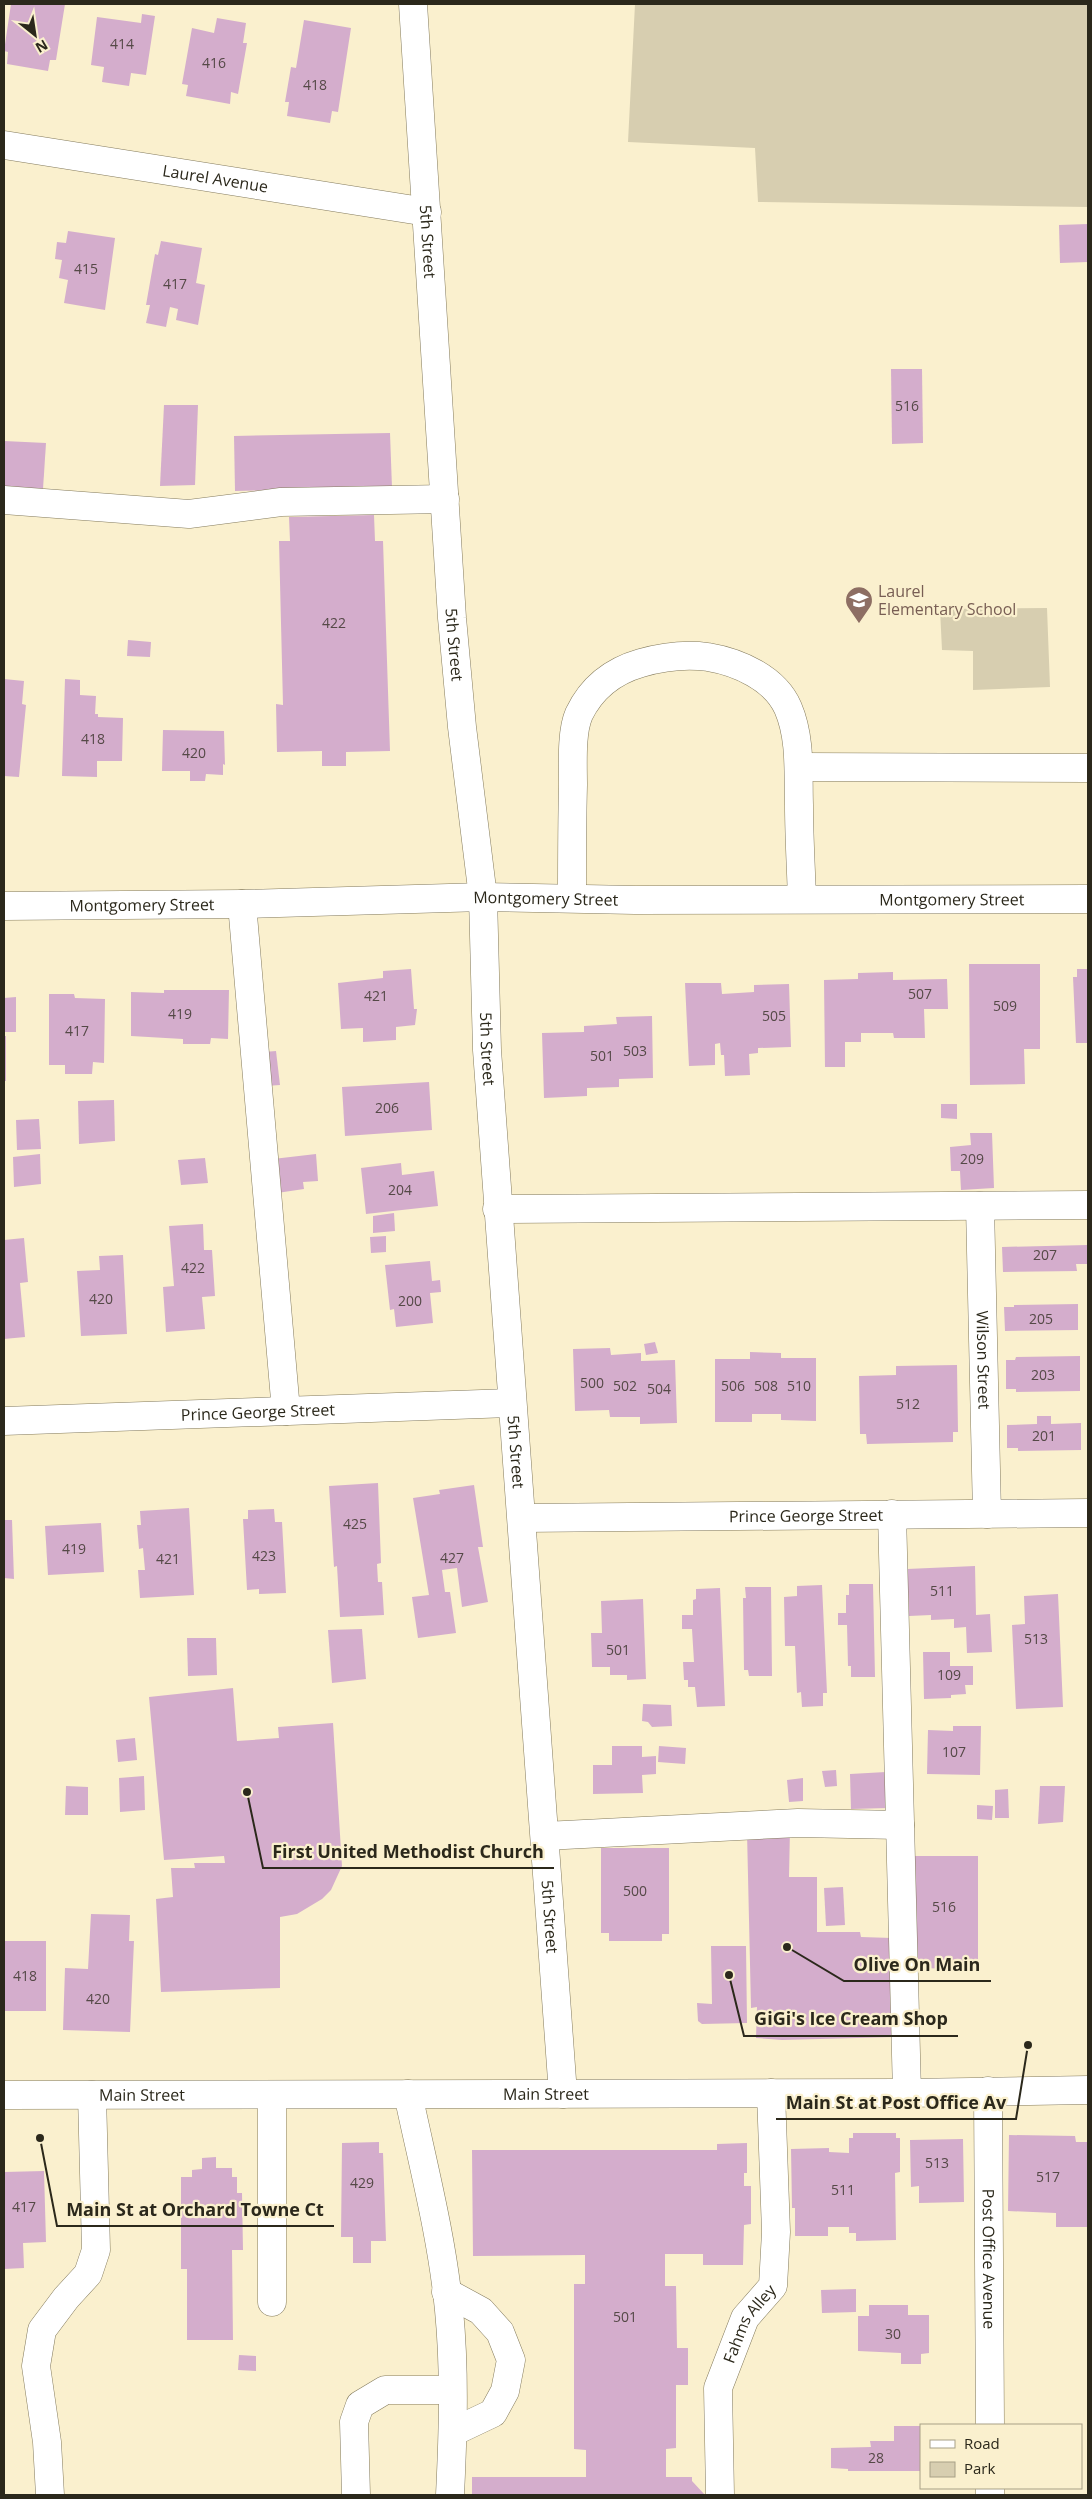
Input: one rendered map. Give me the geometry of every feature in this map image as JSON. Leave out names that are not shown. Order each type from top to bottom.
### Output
[{"type":"street","name":"5th Street","points":[[413,4],[445,499],[462,727],[483,897],[486,1050],[522,1518],[562,2094]]},
{"type":"street","name":"Laurel Avenue","points":[[4,145],[427,212]]},
{"type":"street","points":[[4,500],[189,514],[281,502],[445,499]]},
{"type":"street","points":[[572,898],[573,753],[578,716],[589,696],[604,680],[626,667],[656,658],[695,655],[723,660],[751,671],[775,688],[788,707],[795,729],[799,767],[802,899]]},
{"type":"street","points":[[799,767],[1088,768]]},
{"type":"street","name":"Montgomery Street","points":[[4,906],[242,904],[483,897],[1088,899]]},
{"type":"street","points":[[242,904],[286,1411]]},
{"type":"street","points":[[498,1209],[1088,1205]]},
{"type":"street","name":"Wilson Street","points":[[980,1206],[987,1514]]},
{"type":"street","name":"Prince George Street","points":[[4,1421],[512,1403]]},
{"type":"street","name":"Prince George Street","points":[[522,1518],[1088,1513]]},
{"type":"street","points":[[892,1514],[907,2093]]},
{"type":"street","points":[[545,1836],[798,1823],[900,1825]]},
{"type":"street","name":"Main Street","points":[[4,2096],[771,2094],[1088,2090]]},
{"type":"street","name":"Post Office Avenue","points":[[988,2091],[990,2424]]},
{"type":"street","points":[[408,2094],[438,2235],[446,2292],[453,2432],[450,2495]]},
{"type":"street","name":"Fahms Alley","points":[[720,2495],[718,2388],[745,2318],[773,2286],[776,2232],[771,2094]]},
{"type":"street","points":[[50,2495],[47,2442],[36,2366],[42,2330],[66,2298],[88,2274],[96,2250],[92,2095]]},
{"type":"street","points":[[272,2096],[272,2302]]},
{"type":"street","points":[[446,2292],[481,2311],[500,2332],[511,2360],[505,2391],[493,2413],[453,2432]]},
{"type":"street","points":[[356,2495],[354,2422],[360,2405],[385,2390],[452,2390]]},
{"type":"green space","points":[[635,4],[1088,4],[1088,207],[758,202],[755,148],[628,142]]},
{"type":"green space","points":[[1047,608],[1050,687],[973,690],[973,651],[942,650],[940,609]]},
{"type":"building","points":[[11,4],[65,4],[56,60],[50,60],[48,71],[7,64],[8,52],[4,51]]},
{"type":"building","points":[[142,14],[155,16],[146,75],[131,73],[129,86],[102,82],[104,67],[91,65],[97,17],[141,23]]},
{"type":"building","points":[[217,18],[246,23],[243,43],[247,43],[238,94],[231,92],[230,104],[186,96],[188,85],[182,84],[192,28],[214,33]]},
{"type":"building","points":[[304,20],[351,28],[338,112],[332,111],[330,123],[287,116],[289,102],[285,102],[291,67],[296,68]]},
{"type":"building","points":[[1088,224],[1088,262],[1060,263],[1059,225]]},
{"type":"building","points":[[68,231],[115,238],[105,310],[64,303],[68,280],[59,278],[62,260],[55,259],[57,242],[66,243]]},
{"type":"building","points":[[161,241],[202,248],[196,283],[205,285],[198,325],[176,320],[178,309],[170,307],[166,327],[146,323],[150,305],[146,305],[155,254],[158,255]]},
{"type":"building","points":[[891,369],[922,369],[923,443],[892,444]]},
{"type":"building","points":[[164,405],[198,405],[195,485],[160,486]]},
{"type":"building","points":[[390,433],[392,488],[235,491],[234,436]]},
{"type":"building","points":[[4,441],[46,443],[43,489],[4,487]]},
{"type":"building","points":[[374,515],[375,541],[383,541],[390,751],[346,752],[346,766],[322,766],[322,751],[277,752],[276,704],[283,705],[279,541],[290,541],[289,517]]},
{"type":"building","points":[[128,640],[151,642],[150,657],[127,656]]},
{"type":"building","points":[[4,679],[24,681],[22,704],[26,705],[19,777],[4,776]]},
{"type":"building","points":[[65,679],[80,680],[80,695],[96,696],[95,714],[98,714],[98,717],[123,718],[122,761],[97,761],[97,777],[62,776]]},
{"type":"building","points":[[163,730],[224,731],[225,765],[223,764],[223,775],[206,774],[205,781],[190,781],[190,771],[162,771]]},
{"type":"building","points":[[969,964],[1040,964],[1040,1049],[1024,1049],[1025,1084],[970,1085]]},
{"type":"building","points":[[411,969],[414,1009],[417,1009],[415,1025],[396,1027],[396,1040],[363,1042],[363,1028],[341,1029],[338,983],[383,978],[383,971]]},
{"type":"building","points":[[1077,969],[1088,969],[1088,1043],[1076,1043],[1073,977],[1077,977]]},
{"type":"building","points":[[893,972],[893,980],[947,979],[948,1009],[924,1009],[925,1038],[894,1038],[893,1033],[861,1033],[861,1042],[845,1042],[845,1067],[825,1067],[824,980],[858,979],[858,973]]},
{"type":"building","points":[[685,983],[721,983],[722,994],[754,992],[754,985],[789,984],[791,1047],[758,1048],[758,1053],[749,1054],[750,1075],[725,1076],[724,1055],[721,1055],[720,1043],[715,1044],[715,1065],[689,1066]]},
{"type":"building","points":[[164,990],[229,990],[228,1039],[211,1038],[210,1044],[183,1044],[183,1039],[131,1036],[131,992],[164,993]]},
{"type":"building","points":[[49,994],[74,994],[75,998],[105,999],[104,1063],[93,1062],[92,1074],[65,1074],[65,1065],[49,1065]]},
{"type":"building","points":[[16,997],[16,1032],[4,1032],[4,998]]},
{"type":"building","points":[[652,1016],[653,1078],[619,1079],[619,1087],[587,1088],[587,1096],[544,1098],[542,1033],[584,1032],[584,1026],[617,1024],[616,1017]]},
{"type":"building","points":[[4,1036],[6,1036],[6,1081],[4,1081]]},
{"type":"building","points":[[276,1051],[280,1085],[266,1086],[264,1052]]},
{"type":"building","points":[[429,1082],[432,1130],[345,1136],[342,1087]]},
{"type":"building","points":[[114,1100],[115,1141],[79,1144],[78,1101]]},
{"type":"building","points":[[941,1104],[957,1104],[957,1119],[941,1118]]},
{"type":"building","points":[[39,1119],[41,1149],[17,1150],[16,1120]]},
{"type":"building","points":[[970,1133],[992,1133],[994,1188],[961,1190],[960,1171],[951,1171],[950,1147],[971,1145]]},
{"type":"building","points":[[40,1154],[41,1184],[14,1187],[13,1157]]},
{"type":"building","points":[[316,1154],[318,1181],[303,1182],[304,1189],[277,1193],[273,1159]]},
{"type":"building","points":[[205,1158],[208,1183],[181,1185],[178,1160]]},
{"type":"building","points":[[401,1163],[402,1175],[434,1171],[438,1206],[366,1214],[361,1168]]},
{"type":"building","points":[[394,1213],[395,1231],[373,1233],[373,1216]]},
{"type":"building","points":[[203,1224],[204,1250],[212,1250],[215,1296],[202,1297],[205,1329],[166,1332],[163,1287],[174,1286],[169,1226]]},
{"type":"building","points":[[386,1236],[386,1252],[371,1253],[370,1237]]},
{"type":"building","points":[[24,1238],[28,1282],[20,1283],[25,1337],[4,1339],[4,1240]]},
{"type":"building","points":[[1087,1245],[1087,1264],[1076,1264],[1077,1271],[1003,1272],[1002,1247]]},
{"type":"building","points":[[123,1255],[127,1334],[81,1336],[77,1271],[100,1270],[99,1256]]},
{"type":"building","points":[[430,1261],[432,1281],[440,1280],[441,1292],[430,1293],[433,1323],[396,1327],[394,1309],[390,1310],[385,1265]]},
{"type":"building","points":[[1078,1304],[1078,1330],[1005,1331],[1004,1307],[1014,1307],[1014,1305]]},
{"type":"building","points":[[655,1342],[658,1353],[646,1355],[644,1344]]},
{"type":"building","points":[[610,1348],[611,1355],[641,1353],[641,1361],[675,1360],[677,1423],[640,1424],[640,1417],[610,1417],[609,1410],[575,1411],[573,1349]]},
{"type":"building","points":[[750,1352],[781,1353],[781,1358],[816,1358],[816,1421],[781,1420],[781,1414],[752,1414],[752,1422],[715,1422],[715,1359],[750,1359]]},
{"type":"building","points":[[1080,1356],[1080,1391],[1016,1392],[1016,1389],[1006,1389],[1006,1360],[1015,1360],[1016,1357]]},
{"type":"building","points":[[957,1365],[958,1432],[953,1432],[953,1442],[867,1444],[866,1434],[860,1434],[859,1376],[896,1375],[896,1366]]},
{"type":"building","points":[[1037,1416],[1051,1416],[1051,1424],[1081,1423],[1081,1450],[1018,1451],[1018,1448],[1007,1448],[1007,1425],[1037,1424]]},
{"type":"building","points":[[378,1483],[381,1563],[377,1564],[378,1582],[382,1582],[384,1615],[340,1617],[337,1566],[334,1567],[329,1486]]},
{"type":"building","points":[[474,1485],[483,1547],[478,1547],[488,1602],[462,1607],[457,1568],[442,1570],[445,1592],[450,1592],[456,1633],[418,1638],[412,1597],[429,1595],[413,1498],[440,1494],[439,1490]]},
{"type":"building","points":[[189,1508],[194,1595],[140,1598],[138,1570],[145,1570],[143,1548],[139,1549],[137,1525],[141,1525],[140,1511]]},
{"type":"building","points":[[274,1509],[275,1522],[282,1522],[286,1593],[259,1594],[259,1589],[247,1590],[243,1519],[248,1519],[248,1510]]},
{"type":"building","points":[[4,1520],[12,1520],[14,1579],[4,1578]]},
{"type":"building","points":[[101,1523],[104,1572],[48,1575],[45,1526]]},
{"type":"building","points":[[975,1566],[976,1615],[990,1614],[992,1652],[967,1653],[966,1627],[954,1628],[954,1619],[931,1620],[931,1615],[909,1616],[907,1569]]},
{"type":"building","points":[[849,1584],[873,1584],[875,1677],[851,1677],[851,1666],[848,1666],[847,1625],[838,1625],[838,1613],[846,1613],[846,1595],[849,1595]]},
{"type":"building","points":[[822,1585],[827,1693],[823,1693],[823,1706],[802,1707],[801,1692],[797,1693],[795,1646],[785,1646],[784,1597],[797,1596],[797,1586]]},
{"type":"building","points":[[745,1587],[771,1587],[772,1676],[749,1676],[748,1670],[744,1670],[743,1598],[746,1598]]},
{"type":"building","points":[[720,1588],[725,1706],[697,1707],[695,1687],[688,1687],[688,1680],[684,1680],[683,1662],[694,1662],[692,1629],[682,1629],[682,1615],[693,1615],[693,1600],[696,1599],[696,1589]]},
{"type":"building","points":[[1058,1594],[1063,1707],[1016,1709],[1012,1625],[1025,1624],[1024,1596]]},
{"type":"building","points":[[643,1599],[646,1679],[627,1680],[627,1675],[610,1675],[610,1667],[592,1667],[591,1633],[602,1633],[601,1601]]},
{"type":"building","points":[[362,1629],[366,1679],[332,1683],[328,1630]]},
{"type":"building","points":[[187,1638],[216,1638],[217,1675],[188,1676]]},
{"type":"building","points":[[923,1652],[950,1652],[950,1666],[973,1666],[973,1685],[965,1685],[966,1694],[951,1695],[951,1698],[924,1699]]},
{"type":"building","points":[[233,1688],[237,1741],[279,1738],[278,1727],[333,1723],[342,1866],[331,1890],[322,1899],[297,1914],[280,1917],[280,1988],[161,1992],[156,1899],[173,1897],[171,1868],[195,1868],[194,1863],[225,1863],[224,1856],[164,1860],[149,1697]]},
{"type":"building","points":[[643,1704],[671,1705],[672,1726],[652,1727],[648,1722],[642,1721]]},
{"type":"building","points":[[953,1726],[981,1726],[980,1775],[927,1774],[928,1730],[953,1731]]},
{"type":"building","points":[[135,1738],[137,1760],[118,1762],[116,1740]]},
{"type":"building","points":[[612,1746],[642,1746],[642,1757],[656,1756],[656,1774],[642,1775],[643,1793],[593,1794],[593,1765],[612,1765]]},
{"type":"building","points":[[659,1746],[686,1748],[685,1764],[658,1762]]},
{"type":"building","points":[[836,1770],[837,1786],[825,1787],[822,1771]]},
{"type":"building","points":[[886,1772],[888,1808],[851,1809],[850,1774]]},
{"type":"building","points":[[144,1776],[145,1810],[120,1812],[119,1778]]},
{"type":"building","points":[[803,1778],[803,1801],[789,1802],[787,1780]]},
{"type":"building","points":[[66,1786],[88,1787],[88,1815],[65,1815]]},
{"type":"building","points":[[1040,1786],[1065,1786],[1063,1822],[1038,1824]]},
{"type":"building","points":[[1008,1789],[1009,1818],[995,1818],[995,1790]]},
{"type":"building","points":[[977,1805],[993,1806],[992,1820],[977,1819]]},
{"type":"building","points":[[790,1829],[789,1877],[817,1877],[817,1932],[860,1932],[861,1937],[892,1938],[894,2037],[782,2040],[756,2038],[757,2007],[751,2008],[747,1832]]},
{"type":"building","points":[[601,1848],[669,1848],[669,1934],[662,1934],[662,1941],[609,1941],[609,1933],[601,1933]]},
{"type":"building","points":[[910,1856],[978,1856],[978,1969],[908,1968]]},
{"type":"building","points":[[843,1887],[845,1925],[826,1926],[824,1888]]},
{"type":"building","points":[[91,1914],[130,1915],[129,1941],[134,1941],[130,2032],[63,2030],[65,1968],[88,1969]]},
{"type":"building","points":[[4,1941],[46,1941],[46,2011],[4,2011]]},
{"type":"building","points":[[711,1946],[746,1946],[747,2023],[702,2024],[698,2021],[697,2003],[712,2004]]},
{"type":"building","points":[[853,2133],[896,2133],[896,2138],[900,2138],[900,2172],[895,2173],[896,2240],[856,2241],[856,2233],[849,2233],[849,2227],[828,2227],[828,2236],[795,2236],[795,2208],[792,2208],[791,2149],[829,2148],[829,2152],[849,2153],[849,2138],[853,2138]]},
{"type":"building","points":[[1009,2135],[1075,2136],[1076,2142],[1088,2142],[1088,2227],[1056,2227],[1056,2213],[1008,2211]]},
{"type":"building","points":[[963,2139],[964,2202],[919,2203],[919,2186],[911,2187],[910,2140]]},
{"type":"building","points":[[379,2142],[379,2153],[383,2153],[386,2241],[371,2241],[371,2263],[353,2263],[353,2237],[341,2237],[342,2143]]},
{"type":"building","points":[[747,2143],[747,2173],[744,2173],[744,2186],[751,2186],[751,2224],[744,2225],[743,2265],[703,2265],[703,2254],[665,2254],[665,2286],[676,2286],[677,2348],[688,2348],[688,2385],[676,2385],[676,2448],[666,2449],[666,2477],[692,2477],[692,2481],[705,2495],[472,2495],[472,2477],[586,2477],[586,2450],[574,2449],[574,2284],[585,2284],[585,2255],[473,2256],[472,2150],[717,2150],[717,2144]]},
{"type":"building","points":[[216,2157],[216,2168],[232,2168],[232,2177],[237,2177],[237,2193],[242,2193],[243,2250],[232,2250],[233,2340],[187,2340],[187,2269],[181,2269],[181,2177],[192,2177],[192,2170],[202,2169],[202,2158]]},
{"type":"building","points":[[44,2171],[46,2242],[23,2243],[24,2268],[4,2269],[4,2172]]},
{"type":"building","points":[[856,2289],[856,2312],[822,2313],[821,2290]]},
{"type":"building","points":[[869,2305],[908,2305],[908,2315],[929,2315],[929,2353],[921,2354],[921,2364],[901,2364],[901,2353],[858,2351],[858,2316],[869,2316]]},
{"type":"building","points":[[239,2355],[256,2356],[256,2371],[238,2370]]},
{"type":"building","points":[[894,2426],[920,2426],[920,2471],[848,2471],[848,2469],[831,2468],[831,2448],[871,2447],[870,2441],[894,2441]]},
{"type":"place","name":"Laurel Elementary School","points":[[859,624]]},
{"type":"place","name":"First United Methodist Church","points":[[247,1792]]},
{"type":"place","name":"Olive On Main","points":[[787,1947]]},
{"type":"place","name":"GiGi's Ice Cream Shop","points":[[729,1975]]},
{"type":"place","name":"Main St at Post Office Av","points":[[1028,2045]]},
{"type":"place","name":"Main St at Orchard Towne Ct","points":[[40,2138]]}]
